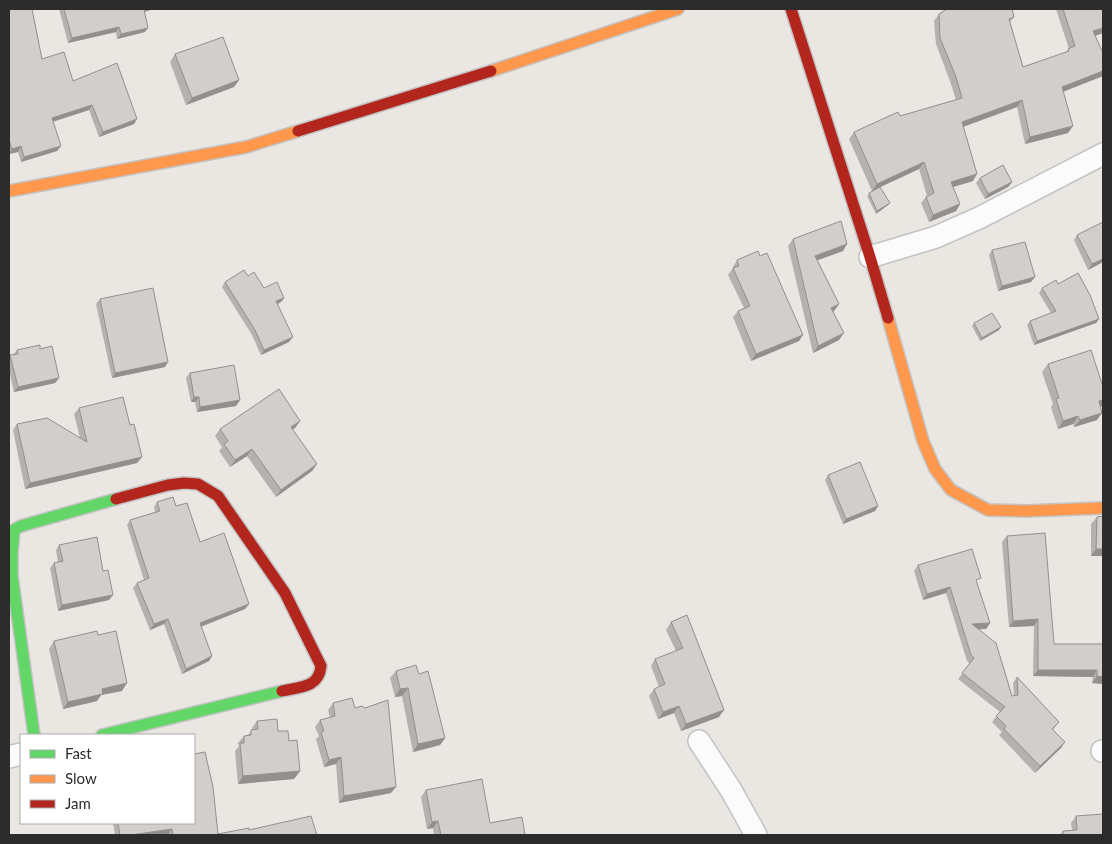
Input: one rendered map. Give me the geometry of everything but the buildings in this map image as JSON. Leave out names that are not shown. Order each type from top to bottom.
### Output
[{"type":"street","points":[[9,191],[246,147],[468,78],[678,9]]},
{"type":"street","points":[[791,9],[870,256],[923,441],[935,469],[950,490],[988,510],[1026,511],[1103,508]]},
{"type":"street","points":[[870,256],[936,237],[979,218],[1103,154]]},
{"type":"street","points":[[34,734],[12,578],[12,539],[14,530],[21,526],[168,485],[198,484],[218,496],[285,593],[321,666],[320,675],[312,684],[106,734]]},
{"type":"street","points":[[699,741],[731,790],[756,835]]},
{"type":"traffic: fast","points":[[34,734],[12,576],[14,530],[21,526],[116,499]]},
{"type":"traffic: fast","points":[[106,734],[282,691]]},
{"type":"traffic: slow","points":[[491,71],[678,9]]},
{"type":"traffic: slow","points":[[9,191],[246,147],[298,131]]},
{"type":"traffic: slow","points":[[888,318],[923,441],[935,469],[951,490],[988,510],[1026,511],[1103,508]]},
{"type":"traffic: jam","points":[[791,9],[888,318]]},
{"type":"traffic: jam","points":[[298,131],[491,71]]},
{"type":"traffic: jam","points":[[116,499],[168,485],[184,483],[198,484],[218,496],[285,593],[321,666],[317,679],[313,683],[282,691]]}]
